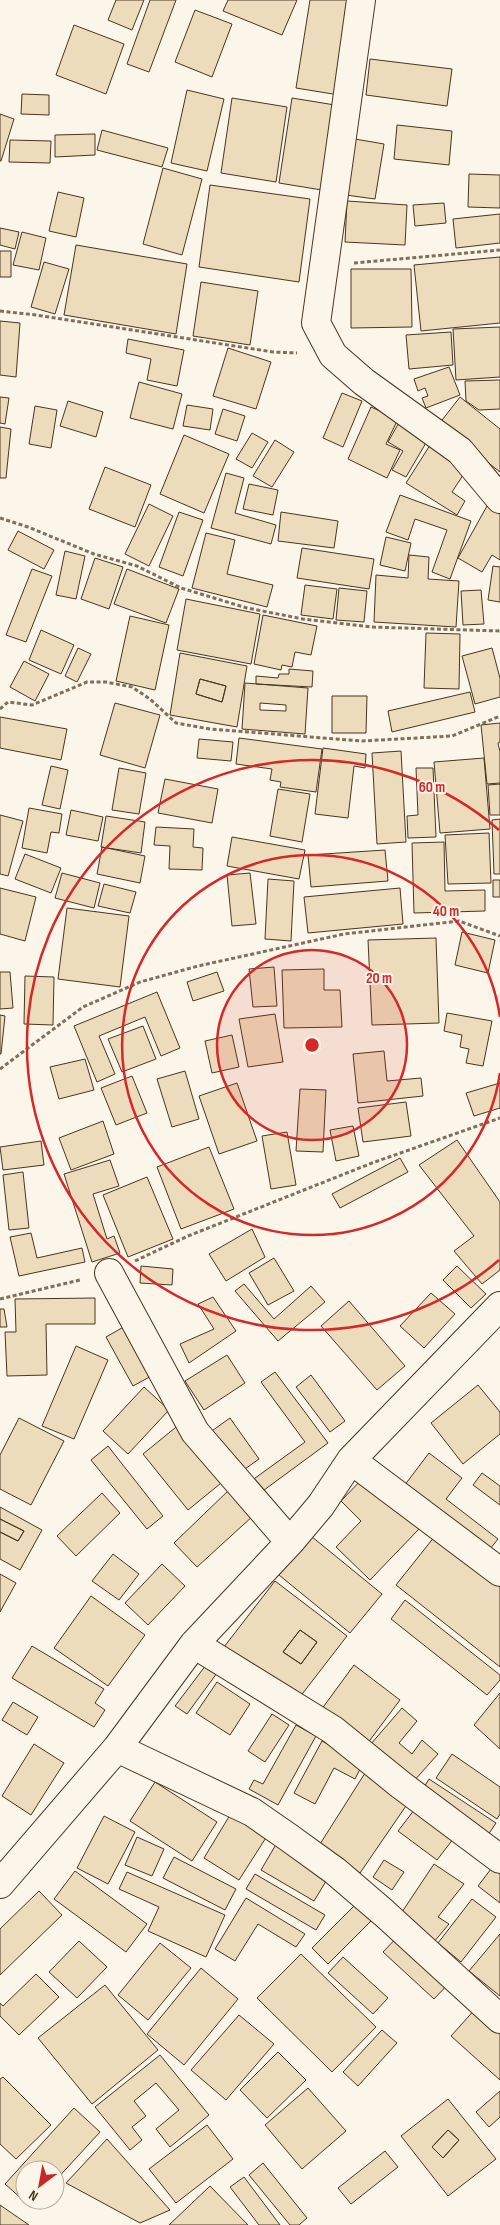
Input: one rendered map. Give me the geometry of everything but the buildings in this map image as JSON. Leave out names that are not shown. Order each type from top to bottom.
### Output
[{"type":"street","points":[[361,0],[316,323],[333,355],[364,382],[460,451],[500,499]]},
{"type":"street","points":[[109,1273],[195,1432],[290,1542]]},
{"type":"street","points":[[0,1884],[117,1748],[194,1644],[290,1542],[321,1505],[351,1460],[500,1306]]},
{"type":"street","points":[[351,1460],[500,1572]]},
{"type":"street","points":[[194,1644],[333,1730],[401,1785],[500,1859]]},
{"type":"street","points":[[117,1748],[252,1812],[334,1871],[384,1913],[500,2019]]},
{"type":"path","points":[[323,266],[500,250]]},
{"type":"path","points":[[0,311],[273,352],[333,355]]},
{"type":"path","points":[[0,518],[28,527],[94,554],[137,566],[181,588],[247,608],[303,619],[371,627],[500,631]]},
{"type":"path","points":[[0,709],[8,702],[32,705],[87,682],[96,682],[132,687],[157,705],[176,723],[210,729],[265,734],[362,742],[394,741],[452,736],[500,716]]},
{"type":"path","points":[[0,1069],[83,1006],[140,982],[198,966],[344,934],[459,921],[500,936]]},
{"type":"path","points":[[0,1299],[109,1273],[188,1236],[372,1163],[500,1118]]}]
